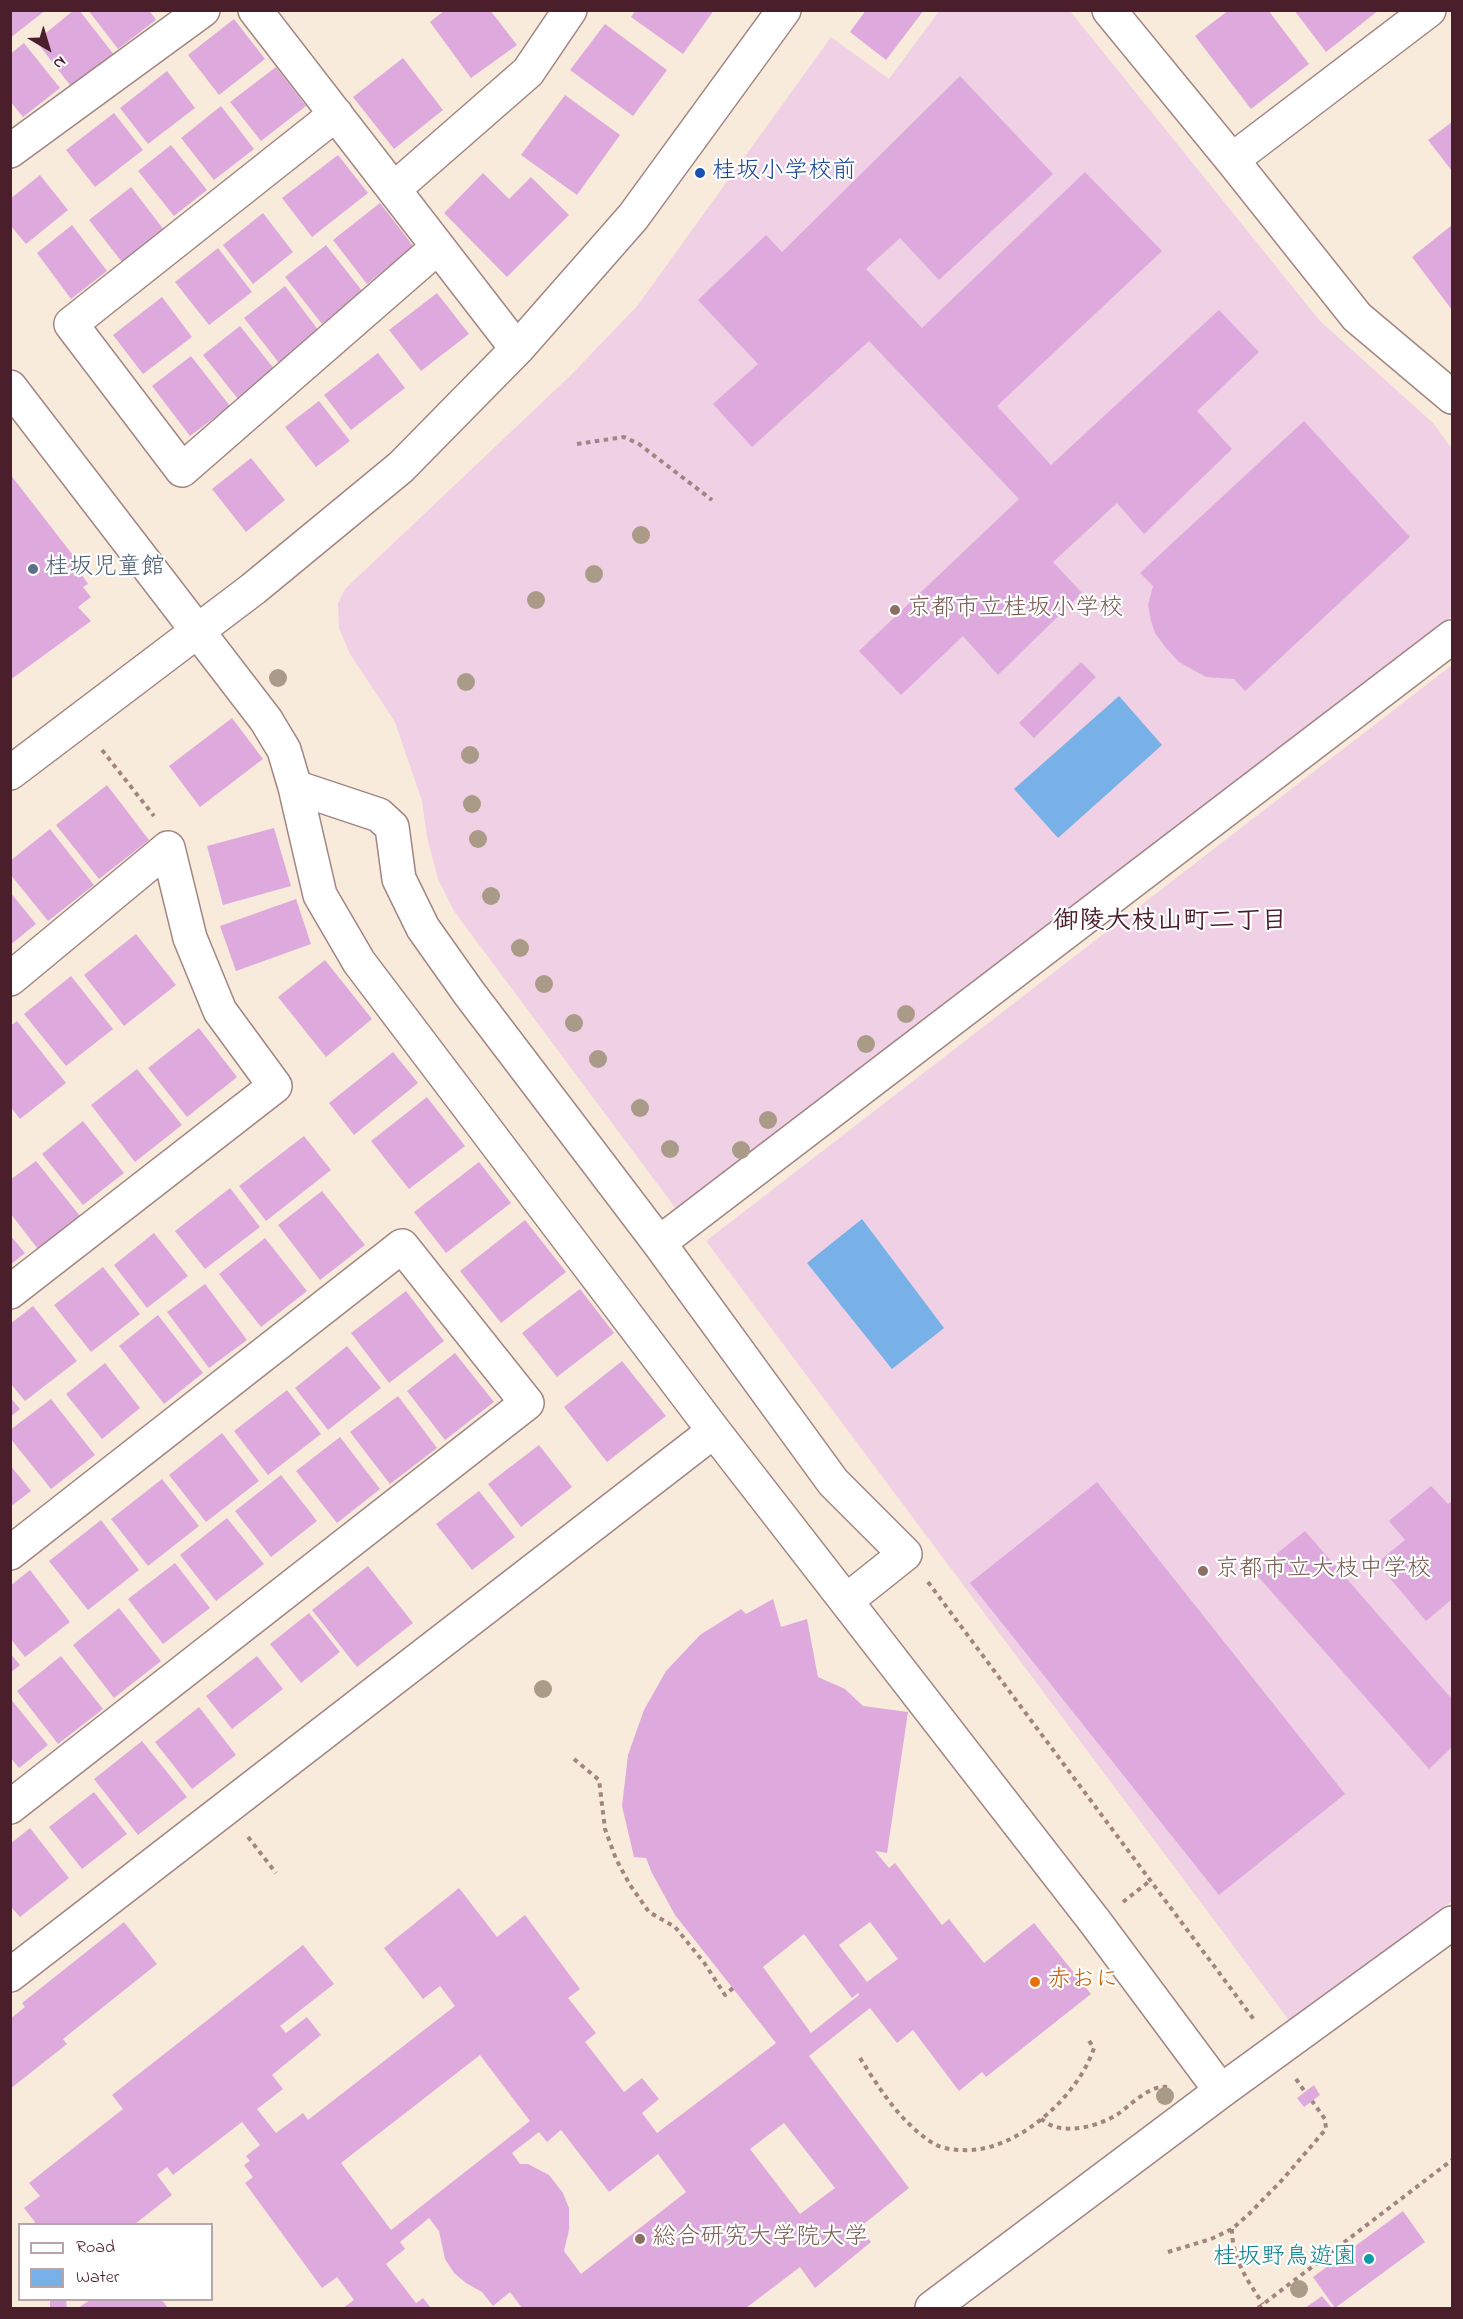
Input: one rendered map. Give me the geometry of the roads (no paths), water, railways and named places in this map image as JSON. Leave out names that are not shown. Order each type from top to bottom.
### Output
[{"type":"street","points":[[10,151],[203,10]]},
{"type":"street","points":[[255,10],[518,350]]},
{"type":"street","points":[[394,189],[528,72],[570,10]]},
{"type":"street","points":[[10,773],[253,589],[401,467],[518,350],[633,217],[784,10]]},
{"type":"street","points":[[1109,10],[1357,317],[1452,398]]},
{"type":"street","points":[[1232,160],[1429,10]]},
{"type":"street","points":[[336,114],[71,324],[182,470],[438,247]]},
{"type":"street","points":[[10,387],[266,720],[284,750],[320,895],[359,962],[714,1431],[851,1596],[1221,2091]]},
{"type":"street","points":[[659,1243],[1452,637]]},
{"type":"street","points":[[295,787],[365,810],[393,827],[399,879],[423,928],[469,993],[659,1243],[833,1482],[899,1558],[851,1596]]},
{"type":"street","points":[[10,979],[168,848],[190,938],[220,1011],[275,1086],[10,1292]]},
{"type":"street","points":[[10,1553],[402,1246],[527,1403],[10,1807]]},
{"type":"street","points":[[10,1975],[714,1431]]},
{"type":"street","points":[[932,2308],[1221,2091],[1452,1923]]},
{"type":"water","points":[[1119,696],[1162,745],[1058,838],[1014,789]]},
{"type":"water","points":[[862,1219],[944,1328],[892,1369],[807,1263]]},
{"type":"place","name":"桂坂小学校前","points":[[700,173]]},
{"type":"place","name":"桂坂児童館","points":[[33,569]]},
{"type":"place","name":"京都市立桂坂小学校","points":[[895,610]]},
{"type":"place","name":"京都市立大枝中学校","points":[[1203,1571]]},
{"type":"place","name":"赤おに","points":[[1035,1982]]},
{"type":"place","name":"総合研究大学院大学","points":[[640,2239]]},
{"type":"place","name":"桂坂野鳥遊園","points":[[1369,2259]]},
{"type":"district","name":"御陵大枝山町二丁目","points":[[1170,924]]}]
